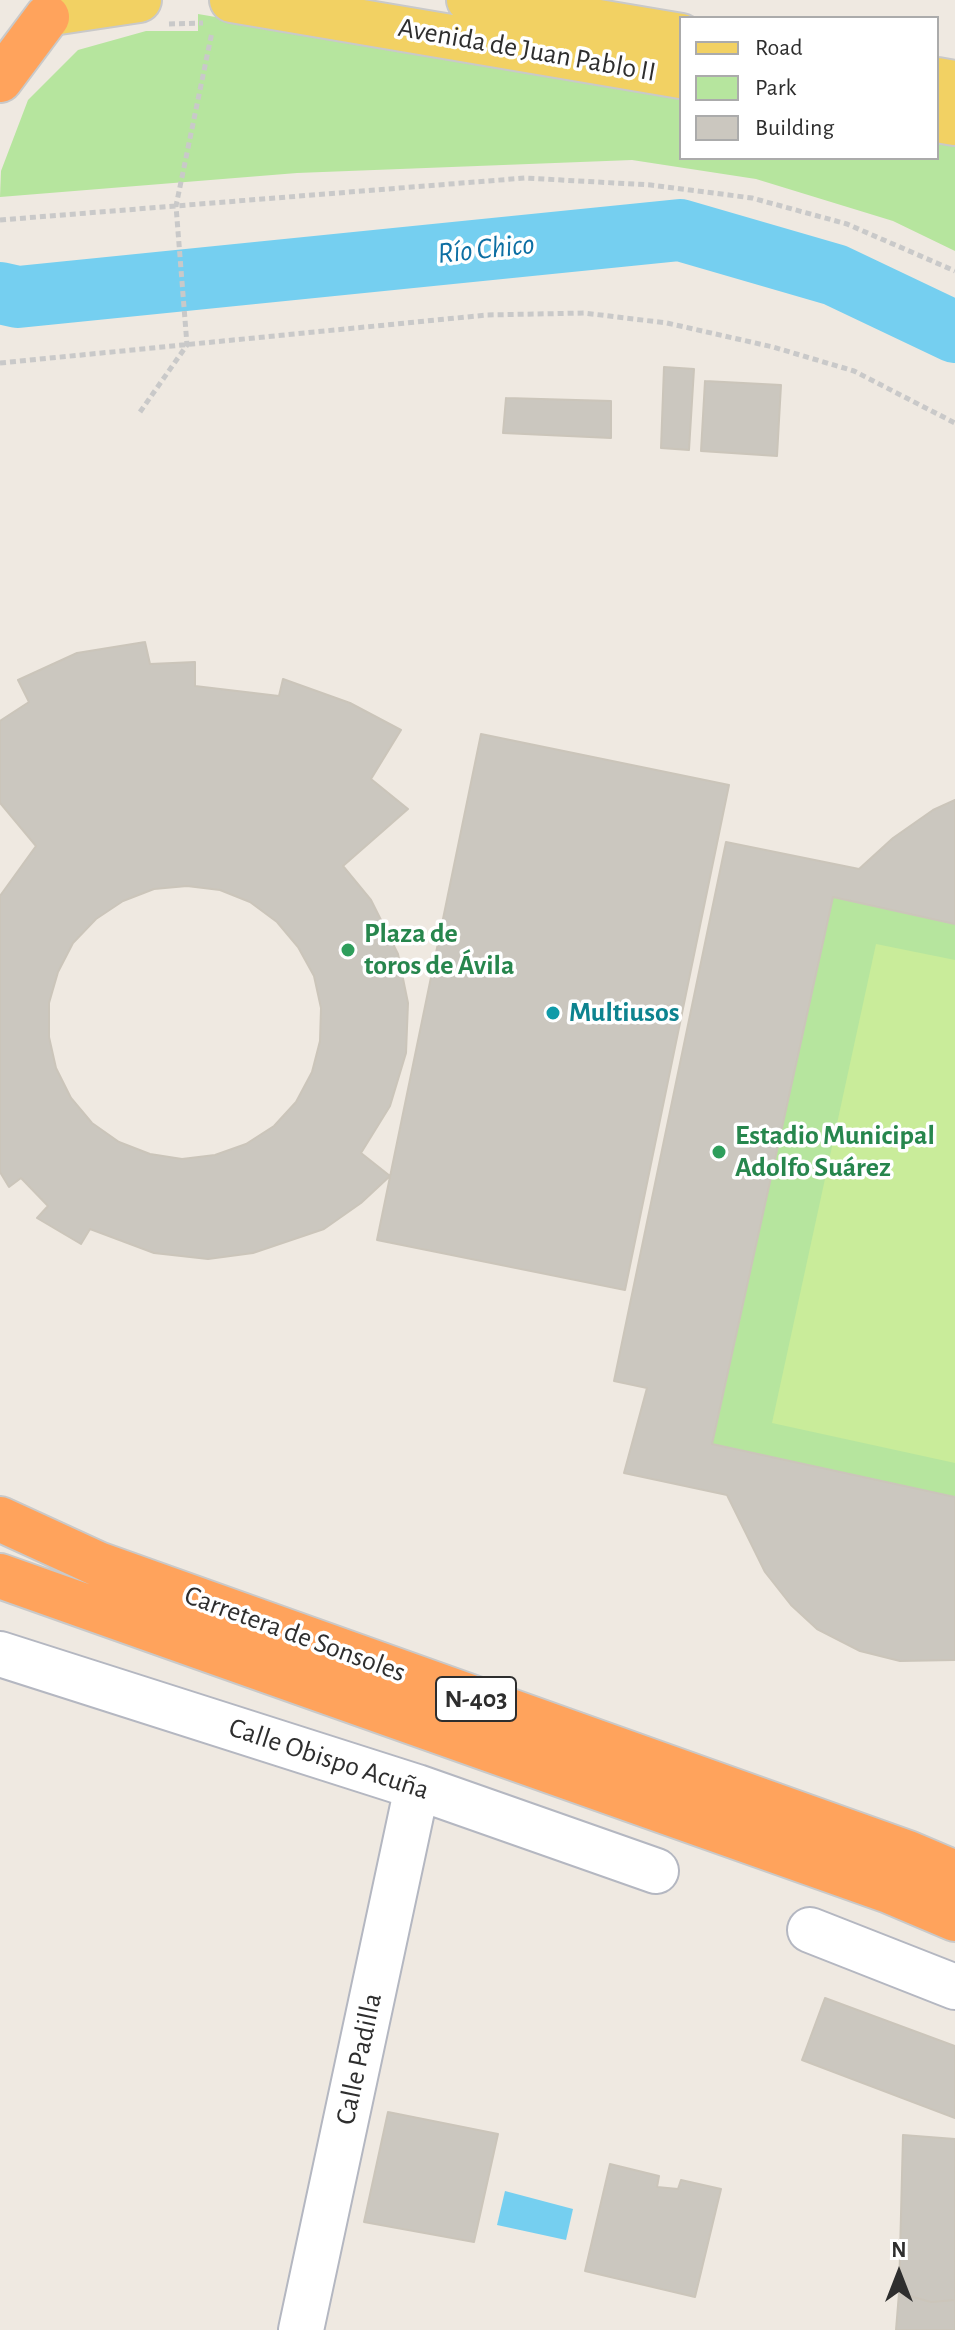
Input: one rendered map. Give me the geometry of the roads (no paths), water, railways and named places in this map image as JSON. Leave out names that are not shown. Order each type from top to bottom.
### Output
[{"type":"highway","points":[[0,34],[16,31],[54,10]]},
{"type":"highway","points":[[0,80],[54,10]]},
{"type":"highway","name":"Carretera de Sonsoles","points":[[0,1519],[98,1564],[908,1853],[955,1873]]},
{"type":"highway","name":"Carretera de Sonsoles","points":[[0,1576],[889,1891],[955,1919]]},
{"type":"main road","name":"Avenida de Juan Pablo II","points":[[232,0],[679,76]]},
{"type":"main road","name":"Avenida de Juan Pablo II","points":[[469,0],[679,36]]},
{"type":"main road","points":[[54,10],[147,12]]},
{"type":"street","name":"Calle Obispo Acuña","points":[[0,1654],[417,1787],[656,1871]]},
{"type":"street","name":"Calle Padilla","points":[[301,2330],[417,1787]]},
{"type":"street","points":[[810,1930],[955,1987]]},
{"type":"water","points":[[505,2191],[573,2209],[566,2240],[497,2225]]},
{"type":"waterway","name":"Río Chico","points":[[0,293],[18,297],[680,230],[835,275],[955,332]]},
{"type":"place","name":"Plaza de toros de Ávila","points":[[348,950]]},
{"type":"place","name":"Multiusos","points":[[553,1013]]},
{"type":"place","name":"Estadio Municipal Adolfo Suárez","points":[[719,1152]]}]
